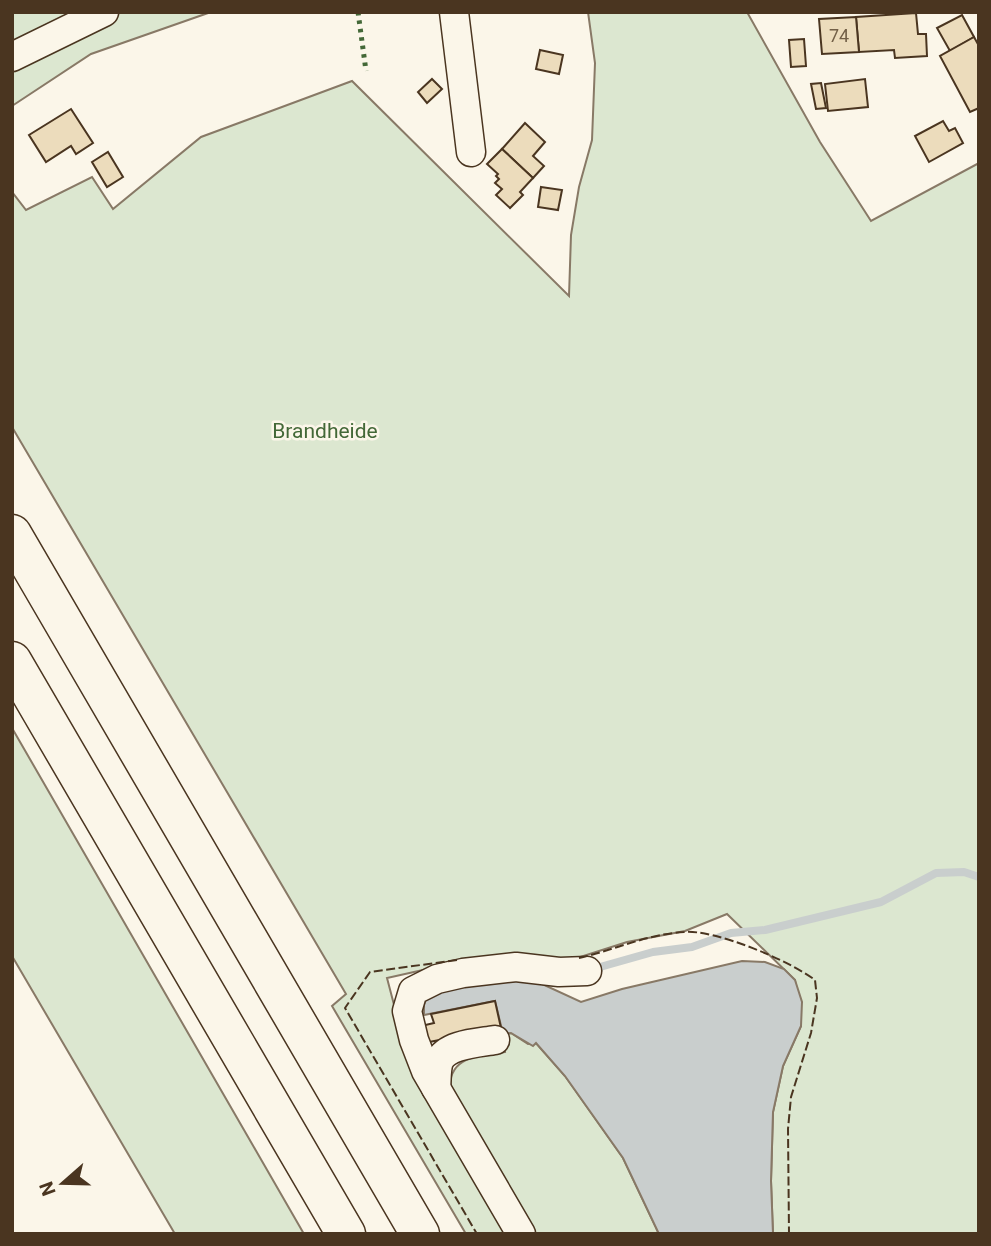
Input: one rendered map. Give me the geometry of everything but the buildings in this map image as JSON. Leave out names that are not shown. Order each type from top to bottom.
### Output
[{"type":"highway","points":[[12,534],[420,1234]]},
{"type":"highway","points":[[12,661],[346,1234]]},
{"type":"street","points":[[12,57],[104,12]]},
{"type":"street","points":[[454,12],[471,152]]},
{"type":"street","points":[[521,1234],[436,1088],[418,1050],[407,1012],[413,991],[437,979],[463,973],[516,967],[559,972],[587,971]]},
{"type":"street","points":[[436,1088],[438,1064],[443,1054],[460,1046],[495,1040]]},
{"type":"green space","points":[[12,12],[211,12],[91,54],[12,106]]},
{"type":"green space","name":"Brandheide","points":[[588,12],[747,12],[820,142],[871,221],[979,163],[979,1234],[773,1234],[773,1112],[783,1066],[801,1026],[795,980],[727,914],[685,931],[627,942],[571,960],[481,957],[387,978],[409,1062],[510,1234],[466,1234],[332,1006],[346,994],[12,427],[12,192],[26,210],[92,177],[113,209],[201,137],[352,81],[569,296],[571,235],[579,187],[592,140],[595,63]]},
{"type":"green space","points":[[12,728],[304,1234],[175,1234],[12,956]]},
{"type":"green space","points":[[511,1033],[528,1044],[536,1043],[565,1076],[623,1158],[659,1234],[530,1234],[450,1085],[452,1075],[462,1063],[477,1056],[505,1052],[503,1034]]},
{"type":"shaded area","points":[[742,961],[765,962],[784,969],[795,980],[802,1002],[801,1026],[783,1066],[773,1112],[773,1234],[659,1234],[623,1158],[565,1076],[536,1043],[533,1046],[511,1033],[503,1034],[495,1001],[424,1015],[427,995],[436,991],[513,980],[540,983],[581,1002],[622,989]]},
{"type":"waterway","points":[[599,970],[600,967],[653,952],[692,947],[731,933],[765,930],[881,902],[936,873],[964,872],[979,877]]},
{"type":"hedge","points":[[358,12],[366,71]]},
{"type":"fence","points":[[579,958],[657,936],[698,932],[752,948],[815,980],[817,998],[811,1033],[791,1097],[788,1129],[789,1234]]},
{"type":"fence","points":[[457,960],[370,972],[345,1008],[477,1234]]}]
